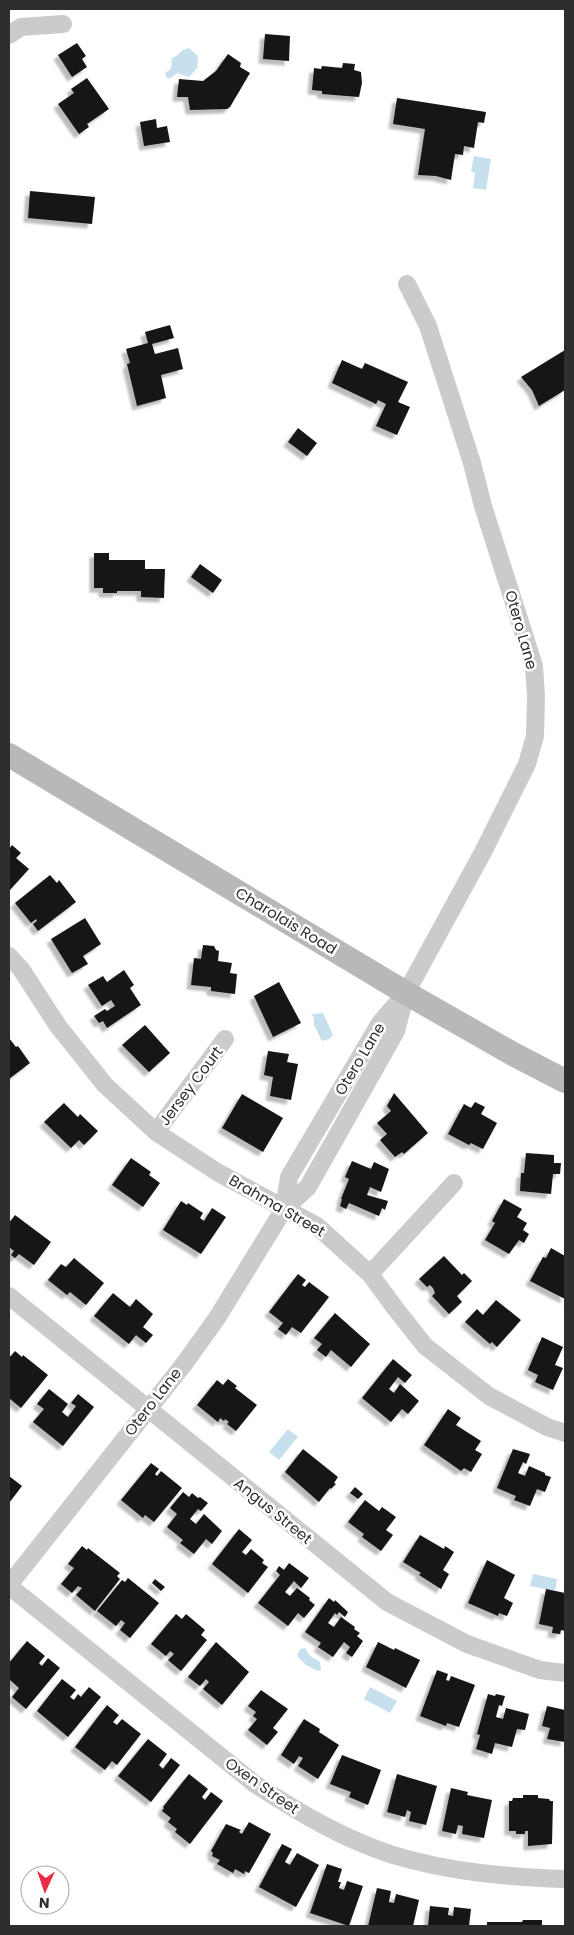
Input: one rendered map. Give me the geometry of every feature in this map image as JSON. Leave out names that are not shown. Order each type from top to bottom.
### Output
[{"type":"street","points":[[9,36],[20,26],[63,24]]},
{"type":"street","name":"Otero Lane","points":[[9,1586],[184,1364],[217,1318],[284,1210],[308,1187],[396,1031],[406,993],[483,852],[527,764],[535,736],[536,696],[534,666],[428,326],[407,284]]},
{"type":"street","name":"Charolais Road","points":[[9,755],[406,993],[565,1081]]},
{"type":"street","name":"Brahma Street","points":[[9,956],[21,969],[58,1026],[105,1085],[156,1132],[217,1172],[284,1210],[317,1226],[370,1274],[394,1308],[425,1346],[489,1396],[547,1426],[565,1433]]},
{"type":"street","name":"Jersey Court","points":[[156,1132],[225,1039]]},
{"type":"street","points":[[370,1274],[454,1183]]},
{"type":"street","name":"Angus Street","points":[[9,1296],[149,1408],[300,1534],[387,1602],[466,1644],[540,1670],[565,1673]]},
{"type":"street","name":"Oxen Street","points":[[9,1586],[255,1784],[340,1834],[383,1851],[427,1864],[472,1873],[523,1878],[565,1879]]},
{"type":"water","points":[[189,48],[198,56],[197,68],[189,77],[177,73],[171,78],[167,78],[165,73],[171,69],[172,58]]},
{"type":"water","points":[[474,156],[491,159],[486,190],[473,188],[475,173],[471,172]]},
{"type":"water","points":[[323,1013],[333,1035],[329,1039],[322,1041],[314,1025],[314,1017],[311,1016]]},
{"type":"water","points":[[288,1429],[298,1437],[279,1460],[269,1452]]},
{"type":"water","points":[[533,1574],[557,1579],[555,1591],[530,1586]]},
{"type":"water","points":[[305,1648],[310,1656],[320,1662],[321,1670],[318,1671],[306,1665],[297,1656],[300,1649]]},
{"type":"water","points":[[370,1687],[397,1701],[390,1713],[364,1699]]},
{"type":"building","points":[[265,34],[290,36],[289,61],[263,59]]},
{"type":"building","points":[[77,43],[86,56],[82,59],[87,67],[72,77],[58,55]]},
{"type":"building","points":[[228,54],[241,63],[240,67],[250,73],[230,107],[227,109],[190,110],[188,97],[177,97],[179,79],[203,81],[216,71]]},
{"type":"building","points":[[343,63],[355,64],[354,70],[361,72],[362,83],[359,97],[322,94],[322,91],[312,90],[314,68],[321,69],[322,66],[342,68]]},
{"type":"building","points":[[87,78],[109,109],[87,124],[89,127],[79,134],[58,104],[74,93],[71,89]]},
{"type":"building","points":[[397,98],[486,112],[484,123],[478,122],[474,148],[464,146],[463,155],[455,154],[451,180],[436,176],[418,175],[425,129],[393,124]]},
{"type":"building","points":[[156,119],[157,128],[167,126],[170,142],[144,146],[140,122]]},
{"type":"building","points":[[30,191],[95,197],[92,224],[28,218]]},
{"type":"building","points":[[170,325],[174,338],[152,344],[155,354],[178,348],[183,369],[161,375],[166,398],[137,406],[127,364],[130,363],[126,349],[148,343],[145,332]]},
{"type":"building","points":[[565,350],[565,390],[539,406],[532,390],[521,377]]},
{"type":"building","points":[[342,360],[362,369],[365,363],[408,382],[398,402],[410,407],[397,435],[376,426],[386,404],[378,400],[376,404],[332,383]]},
{"type":"building","points":[[298,428],[317,443],[307,456],[288,442]]},
{"type":"building","points":[[94,553],[109,553],[109,560],[145,560],[145,569],[165,569],[164,598],[141,597],[141,591],[103,593],[103,588],[94,588]]},
{"type":"building","points":[[200,564],[222,580],[213,593],[191,577]]},
{"type":"building","points":[[12,845],[21,853],[16,858],[29,869],[9,891],[9,849]]},
{"type":"building","points":[[50,875],[57,883],[59,880],[76,902],[38,931],[33,924],[37,921],[36,919],[31,923],[15,903]]},
{"type":"building","points":[[85,918],[101,944],[83,956],[88,964],[72,973],[51,939]]},
{"type":"building","points":[[203,945],[214,946],[219,951],[218,961],[232,963],[230,973],[237,974],[235,994],[211,991],[211,987],[191,985],[194,958],[201,959]]},
{"type":"building","points":[[124,970],[134,985],[130,988],[141,1005],[107,1028],[103,1021],[99,1023],[94,1016],[105,1009],[107,1011],[115,1006],[111,1000],[102,1006],[88,985],[103,976],[107,982]]},
{"type":"building","points":[[279,982],[301,1023],[273,1037],[254,996]]},
{"type":"building","points":[[145,1025],[170,1053],[149,1072],[122,1045]]},
{"type":"building","points":[[9,1038],[16,1047],[18,1046],[30,1063],[9,1079]]},
{"type":"building","points":[[268,1051],[289,1054],[287,1062],[298,1064],[291,1100],[270,1096],[273,1077],[264,1075]]},
{"type":"building","points":[[394,1093],[428,1133],[404,1154],[402,1152],[395,1157],[380,1140],[387,1134],[377,1123],[391,1111],[387,1106]]},
{"type":"building","points":[[242,1094],[283,1118],[263,1152],[222,1128]]},
{"type":"building","points":[[475,1102],[485,1107],[481,1114],[497,1123],[483,1149],[471,1143],[469,1145],[448,1134],[464,1104],[471,1108]]},
{"type":"building","points":[[64,1103],[78,1117],[80,1114],[98,1131],[84,1145],[79,1140],[71,1148],[44,1122]]},
{"type":"building","points":[[526,1153],[554,1155],[554,1163],[561,1163],[560,1174],[553,1174],[551,1194],[520,1191],[521,1173],[524,1173]]},
{"type":"building","points":[[131,1158],[151,1172],[149,1175],[160,1183],[143,1207],[112,1185]]},
{"type":"building","points":[[352,1161],[371,1169],[374,1162],[389,1169],[381,1192],[370,1187],[367,1195],[388,1201],[385,1210],[382,1208],[379,1216],[349,1203],[346,1209],[340,1206],[349,1179],[345,1177]]},
{"type":"building","points":[[504,1199],[522,1209],[517,1217],[527,1223],[523,1230],[529,1234],[524,1243],[519,1240],[509,1254],[485,1240],[495,1223],[492,1221]]},
{"type":"building","points":[[181,1201],[187,1205],[188,1203],[203,1213],[200,1218],[204,1221],[212,1208],[226,1217],[201,1254],[163,1230]]},
{"type":"building","points":[[15,1215],[51,1242],[34,1265],[19,1254],[15,1258],[11,1255],[14,1251],[9,1247],[9,1223]]},
{"type":"building","points":[[551,1248],[565,1256],[565,1299],[530,1281],[543,1257],[546,1258]]},
{"type":"building","points":[[444,1256],[462,1275],[464,1273],[472,1281],[457,1296],[462,1302],[449,1314],[432,1296],[435,1293],[433,1288],[430,1285],[427,1287],[419,1279]]},
{"type":"building","points":[[74,1258],[104,1283],[86,1305],[70,1292],[67,1295],[48,1280],[61,1264],[66,1267]]},
{"type":"building","points":[[298,1274],[306,1280],[302,1285],[305,1287],[309,1282],[329,1297],[301,1333],[292,1327],[286,1335],[278,1329],[283,1323],[269,1312]]},
{"type":"building","points":[[113,1293],[130,1307],[136,1299],[153,1314],[143,1327],[153,1335],[146,1343],[136,1335],[129,1344],[94,1316]]},
{"type":"building","points":[[496,1300],[521,1320],[497,1347],[492,1342],[490,1344],[465,1322],[477,1309],[483,1315]]},
{"type":"building","points":[[335,1313],[370,1344],[351,1367],[331,1350],[326,1357],[317,1350],[322,1344],[314,1338]]},
{"type":"building","points":[[542,1337],[563,1347],[555,1365],[563,1368],[553,1390],[535,1382],[538,1375],[528,1370]]},
{"type":"building","points":[[15,1351],[48,1375],[21,1408],[9,1398],[9,1358]]},
{"type":"building","points":[[393,1359],[412,1375],[405,1383],[398,1377],[389,1389],[394,1393],[400,1384],[419,1401],[408,1414],[402,1409],[391,1422],[362,1398]]},
{"type":"building","points":[[228,1379],[237,1386],[235,1388],[257,1405],[236,1431],[227,1424],[229,1422],[225,1419],[224,1421],[220,1418],[218,1422],[197,1405],[217,1380],[223,1385]]},
{"type":"building","points":[[49,1389],[68,1404],[62,1412],[68,1417],[76,1406],[71,1403],[78,1394],[94,1407],[63,1446],[33,1422],[44,1409],[37,1404]]},
{"type":"building","points":[[448,1409],[461,1418],[456,1425],[481,1441],[475,1450],[482,1454],[471,1472],[464,1468],[461,1471],[424,1445]]},
{"type":"building","points":[[303,1449],[338,1477],[334,1483],[336,1484],[330,1488],[319,1502],[285,1472]]},
{"type":"building","points":[[513,1449],[530,1454],[526,1464],[523,1462],[518,1473],[525,1476],[529,1466],[551,1477],[545,1492],[537,1489],[530,1506],[514,1500],[516,1496],[497,1488]]},
{"type":"building","points":[[151,1463],[159,1469],[155,1474],[157,1476],[161,1471],[182,1488],[154,1522],[145,1515],[143,1518],[121,1500]]},
{"type":"building","points":[[9,1476],[22,1486],[9,1503]]},
{"type":"building","points":[[355,1487],[363,1494],[358,1499],[350,1493]]},
{"type":"building","points":[[183,1492],[189,1497],[192,1493],[208,1503],[201,1511],[198,1509],[190,1519],[196,1524],[204,1514],[222,1531],[212,1544],[206,1539],[194,1554],[180,1543],[183,1540],[167,1527],[177,1514],[170,1508]]},
{"type":"building","points":[[365,1500],[379,1511],[382,1507],[396,1517],[386,1530],[393,1535],[381,1551],[362,1537],[364,1534],[348,1522]]},
{"type":"building","points":[[239,1529],[252,1540],[242,1552],[246,1555],[251,1549],[264,1560],[262,1563],[268,1567],[248,1593],[212,1564]]},
{"type":"building","points":[[420,1535],[444,1549],[445,1546],[454,1552],[443,1570],[449,1574],[441,1589],[403,1562]]},
{"type":"building","points":[[82,1546],[87,1550],[88,1548],[120,1573],[117,1576],[120,1579],[95,1611],[76,1595],[82,1588],[78,1586],[72,1593],[61,1584],[74,1568],[68,1564]]},
{"type":"building","points":[[487,1560],[515,1575],[504,1598],[513,1603],[507,1616],[499,1613],[498,1616],[468,1603]]},
{"type":"building","points":[[289,1563],[309,1578],[301,1588],[294,1581],[285,1592],[290,1596],[297,1588],[310,1598],[309,1600],[315,1605],[304,1618],[298,1613],[288,1626],[258,1603],[280,1575],[276,1571],[279,1566],[284,1570]]},
{"type":"building","points":[[128,1578],[159,1603],[130,1638],[120,1630],[125,1623],[121,1620],[116,1626],[97,1611],[122,1580],[125,1582]]},
{"type":"building","points":[[155,1579],[165,1587],[161,1591],[152,1583]]},
{"type":"building","points":[[546,1589],[565,1593],[565,1631],[561,1630],[560,1634],[552,1633],[553,1627],[539,1624]]},
{"type":"building","points":[[329,1598],[334,1602],[335,1600],[348,1612],[345,1617],[339,1612],[337,1615],[335,1613],[328,1623],[334,1627],[341,1617],[360,1633],[357,1636],[363,1641],[352,1657],[346,1653],[350,1647],[344,1642],[333,1657],[318,1647],[321,1643],[305,1632]]},
{"type":"building","points":[[176,1614],[182,1619],[186,1614],[205,1630],[201,1635],[207,1640],[181,1671],[168,1660],[174,1654],[170,1651],[166,1656],[151,1644]]},
{"type":"building","points":[[27,1641],[45,1656],[39,1663],[42,1666],[48,1658],[60,1668],[26,1709],[12,1697],[19,1688],[9,1679],[9,1663]]},
{"type":"building","points":[[216,1642],[249,1672],[222,1705],[203,1689],[209,1682],[206,1679],[200,1686],[188,1677]]},
{"type":"building","points":[[378,1642],[420,1660],[406,1688],[366,1667]]},
{"type":"building","points":[[437,1670],[448,1674],[446,1680],[449,1681],[451,1676],[475,1685],[459,1727],[447,1723],[446,1726],[420,1716]]},
{"type":"building","points":[[62,1679],[76,1690],[70,1697],[74,1700],[78,1694],[81,1697],[89,1687],[101,1697],[68,1737],[37,1711]]},
{"type":"building","points":[[261,1690],[288,1709],[273,1728],[278,1732],[267,1745],[248,1730],[257,1719],[253,1716],[256,1712],[248,1706]]},
{"type":"building","points":[[488,1694],[505,1696],[502,1706],[499,1705],[496,1717],[503,1719],[506,1708],[529,1714],[525,1730],[517,1729],[512,1747],[495,1743],[492,1754],[476,1749],[480,1735],[477,1734]]},
{"type":"building","points":[[107,1705],[119,1715],[113,1722],[117,1725],[122,1719],[141,1734],[117,1765],[112,1761],[105,1770],[75,1747]]},
{"type":"building","points":[[547,1706],[565,1710],[565,1742],[547,1739],[550,1728],[542,1726]]},
{"type":"building","points":[[304,1719],[320,1729],[319,1732],[339,1745],[318,1779],[298,1766],[303,1758],[299,1756],[294,1764],[281,1755]]},
{"type":"building","points":[[148,1739],[167,1754],[159,1765],[163,1769],[171,1758],[180,1765],[151,1802],[118,1776]]},
{"type":"building","points":[[342,1755],[381,1770],[368,1805],[349,1797],[351,1792],[330,1784]]},
{"type":"building","points":[[189,1774],[208,1789],[202,1797],[205,1800],[211,1792],[223,1801],[190,1844],[175,1832],[177,1829],[168,1822],[171,1818],[162,1811],[163,1807]]},
{"type":"building","points":[[397,1774],[437,1786],[426,1825],[409,1821],[411,1812],[407,1810],[405,1817],[387,1812]]},
{"type":"building","points":[[451,1788],[468,1792],[467,1795],[492,1800],[484,1838],[462,1834],[463,1826],[458,1825],[456,1834],[442,1831]]},
{"type":"building","points":[[523,1795],[538,1795],[538,1798],[553,1801],[552,1844],[528,1846],[528,1831],[525,1831],[525,1834],[516,1834],[516,1831],[509,1831],[509,1801],[512,1801],[513,1798],[523,1798]]},
{"type":"building","points":[[249,1822],[271,1834],[249,1873],[245,1871],[244,1874],[235,1869],[233,1873],[217,1864],[220,1860],[212,1856],[213,1853],[211,1851],[226,1824],[241,1830],[239,1832],[242,1834]]},
{"type":"building","points":[[282,1844],[292,1849],[285,1862],[290,1865],[297,1853],[319,1865],[296,1907],[259,1887]]},
{"type":"building","points":[[327,1864],[342,1869],[338,1882],[341,1882],[339,1888],[344,1890],[347,1881],[363,1886],[349,1926],[310,1913]]},
{"type":"building","points":[[377,1888],[391,1891],[389,1902],[394,1903],[396,1894],[419,1900],[413,1926],[368,1926]]},
{"type":"building","points":[[430,1906],[449,1908],[448,1915],[453,1916],[454,1907],[471,1909],[469,1926],[428,1926]]},
{"type":"building","points":[[523,1920],[542,1920],[542,1926],[487,1926],[487,1922],[522,1922]]}]
